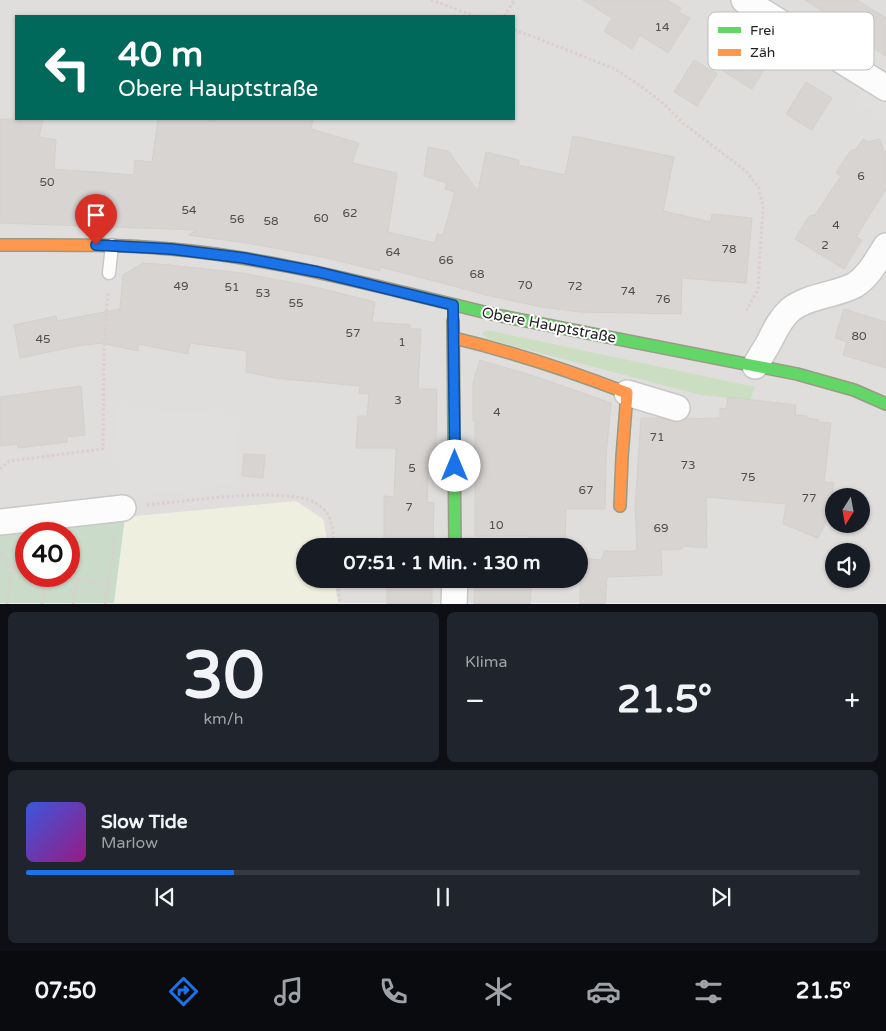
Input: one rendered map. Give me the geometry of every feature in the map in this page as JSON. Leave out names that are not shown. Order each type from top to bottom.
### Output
[{"type":"main road","name":"Obere Hauptstraße","points":[[0,245],[112,245],[171,249],[244,258],[318,272],[536,323],[797,374],[839,385],[877,398],[886,404]]},
{"type":"main road","points":[[453,305],[455,538]]},
{"type":"main road","points":[[454,338],[484,345],[567,371],[627,393],[620,506]]},
{"type":"street","points":[[744,0],[763,12]]},
{"type":"street","points":[[857,70],[886,88]]},
{"type":"street","points":[[755,366],[780,320],[804,302],[855,285],[872,268],[886,246]]},
{"type":"street","points":[[627,393],[677,408]]},
{"type":"street","points":[[0,522],[123,508]]},
{"type":"street","points":[[454,604],[455,588]]},
{"type":"lane","points":[[109,273],[112,245]]},
{"type":"path","points":[[431,0],[472,15]]},
{"type":"path","points":[[505,15],[515,0]]},
{"type":"path","points":[[515,30],[615,69],[656,98],[684,124],[746,171],[759,188],[763,207],[758,290],[746,311]]},
{"type":"path","points":[[0,469],[9,462],[103,448],[104,351],[109,273]]},
{"type":"path","points":[[123,508],[244,496],[298,497],[319,506],[326,513],[332,528],[333,538]]},
{"type":"path","points":[[104,604],[115,537]]},
{"type":"path","points":[[0,554],[2,554],[10,567],[15,568]]},
{"type":"path","points":[[7,604],[12,567]]},
{"type":"path","points":[[80,579],[108,584]]},
{"type":"path","points":[[42,604],[44,587]]},
{"type":"path","points":[[73,604],[76,587]]},
{"type":"path","points":[[339,588],[340,604]]},
{"type":"shaded area","points":[[0,0],[886,0],[886,603],[338,603],[336,588],[588,588],[588,538],[327,538],[323,519],[0,514]]},
{"type":"shaded area","points":[[863,86],[886,101],[886,120],[854,101]]},
{"type":"shaded area","points":[[117,406],[240,417],[235,484],[121,498]]},
{"type":"green space","points":[[486,331],[755,387],[750,400],[701,395],[487,339],[482,333]]},
{"type":"green space","points":[[296,501],[323,519],[327,538],[296,538],[296,588],[335,588],[338,603],[114,604],[125,517]]},
{"type":"green space","points":[[125,517],[114,603],[0,603],[0,531],[15,529],[15,587],[80,587],[80,522]]},
{"type":"building","points":[[583,0],[667,0],[681,8],[679,12],[690,18],[668,53],[640,35],[632,49],[604,31],[612,18]]},
{"type":"building","points":[[805,0],[857,0],[886,18],[886,56],[874,48],[874,12],[823,12]]},
{"type":"building","points":[[694,60],[717,74],[697,106],[674,92]]},
{"type":"building","points":[[724,70],[764,70],[752,89]]},
{"type":"building","points":[[806,82],[832,98],[812,130],[786,114]]},
{"type":"building","points":[[0,119],[43,120],[39,137],[56,140],[54,169],[134,175],[135,160],[152,162],[158,120],[313,120],[311,129],[359,143],[352,163],[397,173],[388,232],[435,243],[437,234],[443,235],[455,192],[445,189],[447,183],[424,176],[428,147],[448,151],[478,191],[486,152],[519,160],[518,165],[565,175],[573,136],[674,157],[663,211],[711,222],[712,214],[752,218],[746,283],[682,278],[681,314],[580,312],[541,307],[486,295],[380,267],[380,271],[322,257],[247,243],[188,235],[197,230],[0,223]]},
{"type":"building","points":[[863,139],[868,142],[880,139],[883,150],[886,152],[886,189],[856,237],[862,240],[844,269],[795,239],[809,216],[815,215],[841,176],[836,173],[850,151],[856,149]]},
{"type":"building","points":[[143,263],[242,273],[315,287],[375,302],[372,322],[410,325],[409,329],[421,329],[418,389],[437,389],[436,450],[429,450],[427,502],[434,503],[433,538],[384,538],[384,496],[394,497],[396,448],[356,448],[358,416],[367,416],[369,394],[359,393],[360,386],[275,378],[246,372],[247,351],[190,343],[188,354],[138,344],[138,351],[102,343],[77,346],[20,358],[14,325],[56,316],[57,321],[120,309],[123,275]]},
{"type":"building","points":[[844,309],[886,322],[886,368],[843,355],[847,342],[835,338]]},
{"type":"building","points":[[480,360],[537,377],[611,403],[606,456],[605,509],[566,509],[565,538],[475,536],[475,421],[473,421],[473,383]]},
{"type":"building","points":[[81,386],[85,435],[67,437],[67,442],[18,448],[17,444],[0,446],[0,397]]},
{"type":"building","points":[[728,397],[796,405],[795,415],[807,416],[807,418],[819,420],[818,422],[831,423],[824,482],[834,483],[833,488],[825,488],[825,524],[818,538],[783,524],[786,504],[706,497],[707,548],[683,546],[682,549],[661,550],[662,575],[607,577],[605,604],[580,604],[580,588],[588,588],[588,559],[602,560],[604,551],[637,551],[635,508],[641,418],[660,418],[680,422],[686,419],[720,418],[720,408],[726,409]]},
{"type":"building","points":[[244,454],[265,455],[263,478],[242,476]]},
{"type":"building","points":[[387,588],[432,588],[432,604],[387,604]]},
{"type":"building","points":[[475,588],[531,588],[530,604],[474,604]]},
{"type":"traffic: fast","points":[[406,293],[496,315],[797,374],[854,390],[886,404]]},
{"type":"traffic: fast","points":[[453,321],[455,538]]},
{"type":"traffic: slow","points":[[0,245],[128,246],[201,252],[289,266],[406,293]]},
{"type":"traffic: slow","points":[[454,338],[541,362],[627,393],[620,506]]},
{"type":"route","points":[[96,245],[171,249],[244,258],[318,272],[453,305],[455,466]]}]
